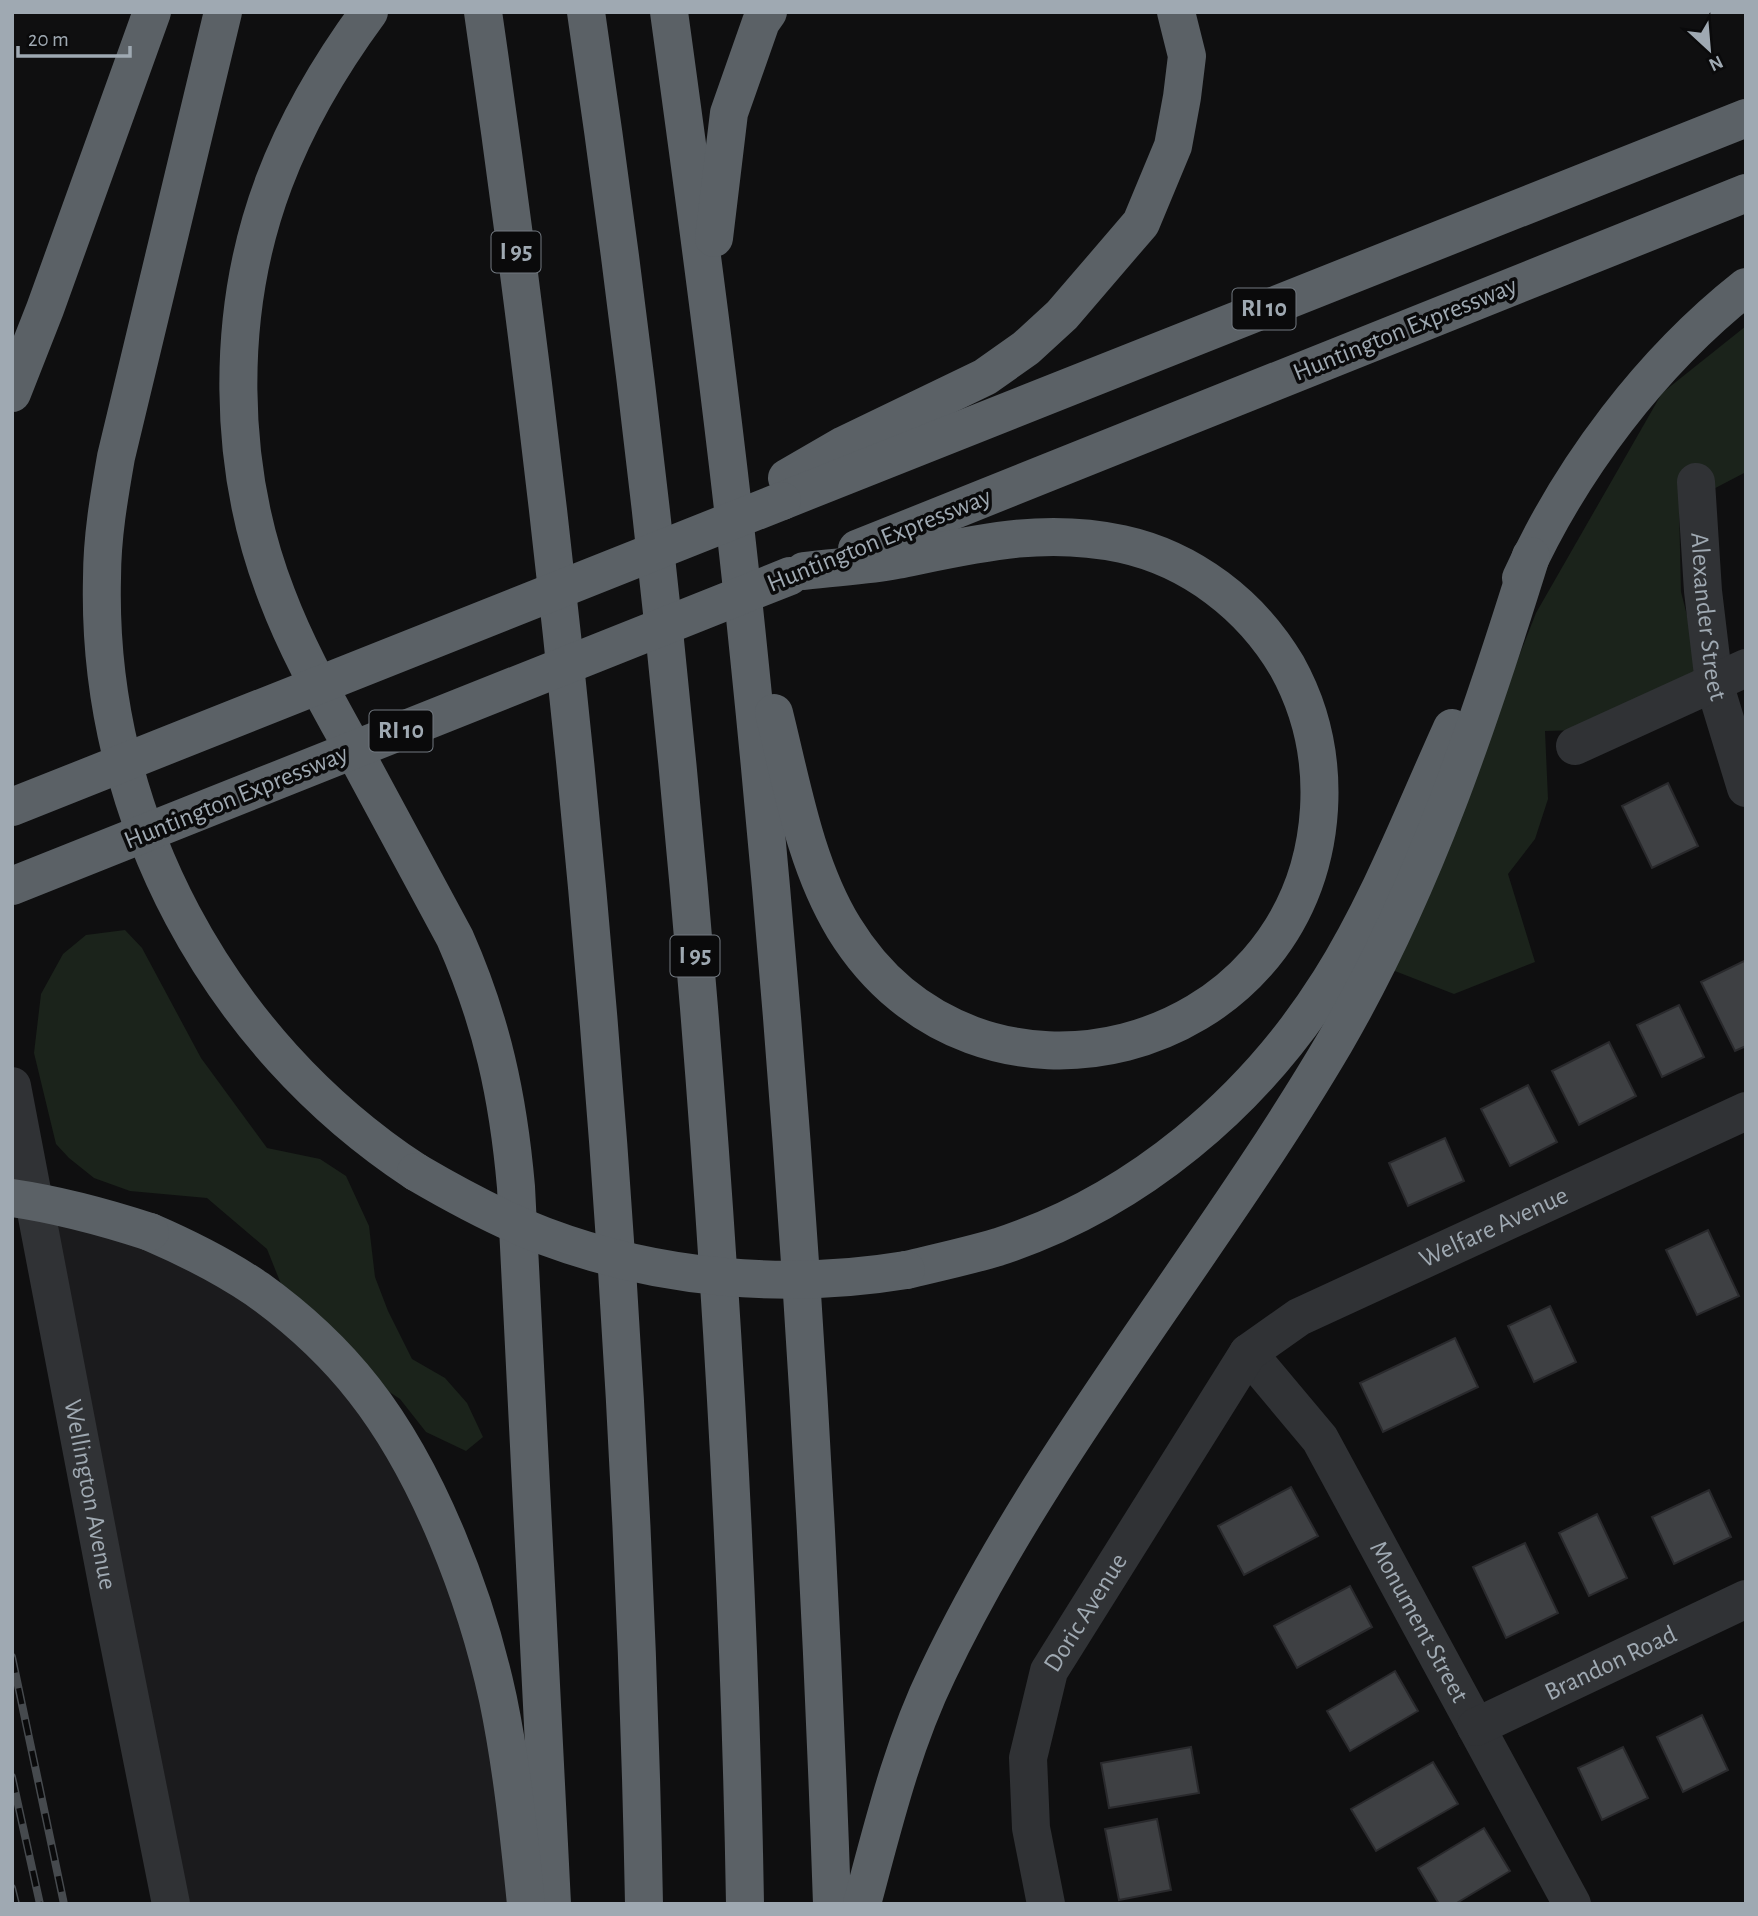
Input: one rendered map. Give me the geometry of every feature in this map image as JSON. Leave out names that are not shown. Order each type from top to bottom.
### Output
[{"type":"highway","points":[[12,393],[46,309],[152,12]]},
{"type":"highway","points":[[223,12],[116,457],[106,519],[102,578],[103,646],[111,710],[124,771],[156,863],[197,944],[223,985],[283,1060],[314,1092],[383,1150],[415,1172],[480,1208],[543,1236],[652,1266],[723,1276],[786,1279],[849,1277],[905,1269],[998,1247],[1083,1211],[1131,1184],[1193,1138],[1256,1077],[1310,1011],[1358,930],[1531,556],[1559,505],[1625,411],[1698,329],[1746,287]]},
{"type":"highway","name":"I 95","points":[[483,12],[546,492],[587,901],[609,1170],[626,1440],[635,1615],[644,1904]]},
{"type":"highway","name":"I 95","points":[[586,12],[615,218],[646,474],[690,897],[712,1169],[729,1441],[741,1717],[745,1904]]},
{"type":"highway","points":[[669,12],[707,292],[740,570],[777,954],[801,1259],[816,1506],[832,1904]]},
{"type":"highway","points":[[707,292],[729,113],[761,22],[768,12]]},
{"type":"highway","points":[[12,807],[714,527],[780,492],[844,445],[985,376],[1027,348],[1062,315],[1142,223],[1173,146],[1182,97],[1188,56],[1177,12]]},
{"type":"highway","points":[[360,24],[320,85],[295,132],[273,184],[257,237],[240,344],[241,443],[248,494],[260,545],[284,614],[312,674],[455,938],[475,983],[503,1083],[516,1186],[552,1904]]},
{"type":"highway","name":"RI 10","points":[[780,492],[1746,118]]},
{"type":"highway","name":"Huntington Expressway","points":[[12,887],[1746,193]]},
{"type":"highway","points":[[740,570],[798,813],[826,893],[845,929],[865,956],[892,986],[920,1008],[954,1028],[993,1043],[1033,1051],[1073,1051],[1110,1046],[1144,1038],[1176,1025],[1236,983],[1261,956],[1300,893],[1318,824],[1320,789],[1311,719],[1297,684],[1262,630],[1242,608],[1214,585],[1156,554],[1123,545],[1057,536],[990,540],[893,561],[797,573]]},
{"type":"highway","points":[[862,1904],[915,1726],[936,1676],[988,1574],[1046,1481],[1295,1107],[1336,1040],[1394,929],[1464,765],[1531,556]]},
{"type":"highway","points":[[12,780],[206,729]]},
{"type":"highway","points":[[12,1198],[68,1208],[150,1231],[228,1270],[292,1317],[365,1391],[418,1478],[467,1590],[492,1675],[511,1771],[526,1904]]},
{"type":"street","name":"Alexander Street","points":[[1696,482],[1703,591],[1730,676],[1746,788]]},
{"type":"street","points":[[1575,746],[1730,676]]},
{"type":"street","name":"Wellington Avenue","points":[[12,1086],[171,1904]]},
{"type":"street","name":"Welfare Avenue","points":[[1248,1353],[1299,1317],[1746,1111]]},
{"type":"street","name":"Monument Street","points":[[1248,1353],[1320,1439],[1572,1904]]},
{"type":"street","name":"Doric Avenue","points":[[1046,1904],[1031,1828],[1028,1758],[1049,1671],[1248,1353]]},
{"type":"street","name":"Brandon Road","points":[[1476,1727],[1746,1600]]},
{"type":"shaded area","points":[[1746,326],[1746,472],[1679,507],[1681,592],[1702,674],[1580,730],[1545,731],[1548,799],[1535,839],[1508,874],[1535,962],[1454,994],[1364,959],[1423,900],[1536,613],[1662,393]]},
{"type":"shaded area","points":[[125,930],[142,948],[201,1058],[267,1148],[320,1159],[346,1176],[369,1226],[375,1277],[388,1311],[412,1359],[445,1378],[467,1403],[483,1437],[466,1451],[426,1432],[400,1399],[364,1375],[287,1299],[267,1249],[207,1198],[130,1191],[94,1178],[56,1144],[34,1053],[41,994],[63,954],[86,935]]},
{"type":"shaded area","points":[[45,1200],[247,1282],[399,1451],[483,1674],[514,1904],[160,1904]]},
{"type":"building","points":[[1668,783],[1698,846],[1652,868],[1622,806]]},
{"type":"building","points":[[1746,960],[1746,1046],[1735,1051],[1701,982]]},
{"type":"building","points":[[1679,1005],[1704,1057],[1662,1077],[1637,1025]]},
{"type":"building","points":[[1609,1042],[1636,1096],[1579,1125],[1552,1071]]},
{"type":"building","points":[[1528,1085],[1557,1142],[1510,1166],[1481,1109]]},
{"type":"building","points":[[1445,1138],[1464,1181],[1408,1206],[1389,1163]]},
{"type":"building","points":[[1708,1230],[1739,1296],[1697,1315],[1666,1250]]},
{"type":"building","points":[[1550,1306],[1576,1362],[1534,1382],[1508,1326]]},
{"type":"building","points":[[1455,1338],[1478,1387],[1383,1432],[1360,1383]]},
{"type":"building","points":[[1291,1487],[1318,1536],[1244,1575],[1218,1526]]},
{"type":"building","points":[[1709,1490],[1731,1537],[1674,1564],[1652,1517]]},
{"type":"building","points":[[1597,1514],[1627,1578],[1589,1596],[1559,1533]]},
{"type":"building","points":[[1525,1543],[1558,1613],[1506,1638],[1473,1567]]},
{"type":"building","points":[[1350,1586],[1372,1627],[1297,1668],[1274,1626]]},
{"type":"building","points":[[1395,1671],[1418,1711],[1350,1751],[1327,1711]]},
{"type":"building","points":[[1702,1715],[1728,1770],[1683,1792],[1657,1737]]},
{"type":"building","points":[[1191,1747],[1199,1793],[1109,1808],[1101,1763]]},
{"type":"building","points":[[1623,1747],[1648,1798],[1602,1820],[1578,1768]]},
{"type":"building","points":[[1433,1762],[1458,1804],[1376,1851],[1351,1809]]},
{"type":"building","points":[[1157,1819],[1171,1890],[1119,1900],[1105,1829]]},
{"type":"building","points":[[1484,1828],[1510,1871],[1455,1904],[1439,1904],[1418,1868]]},
{"type":"railway","points":[[12,1657],[64,1904]]},
{"type":"railway","points":[[12,1777],[40,1904]]},
{"type":"railway","points":[[12,1888],[16,1904]]}]
